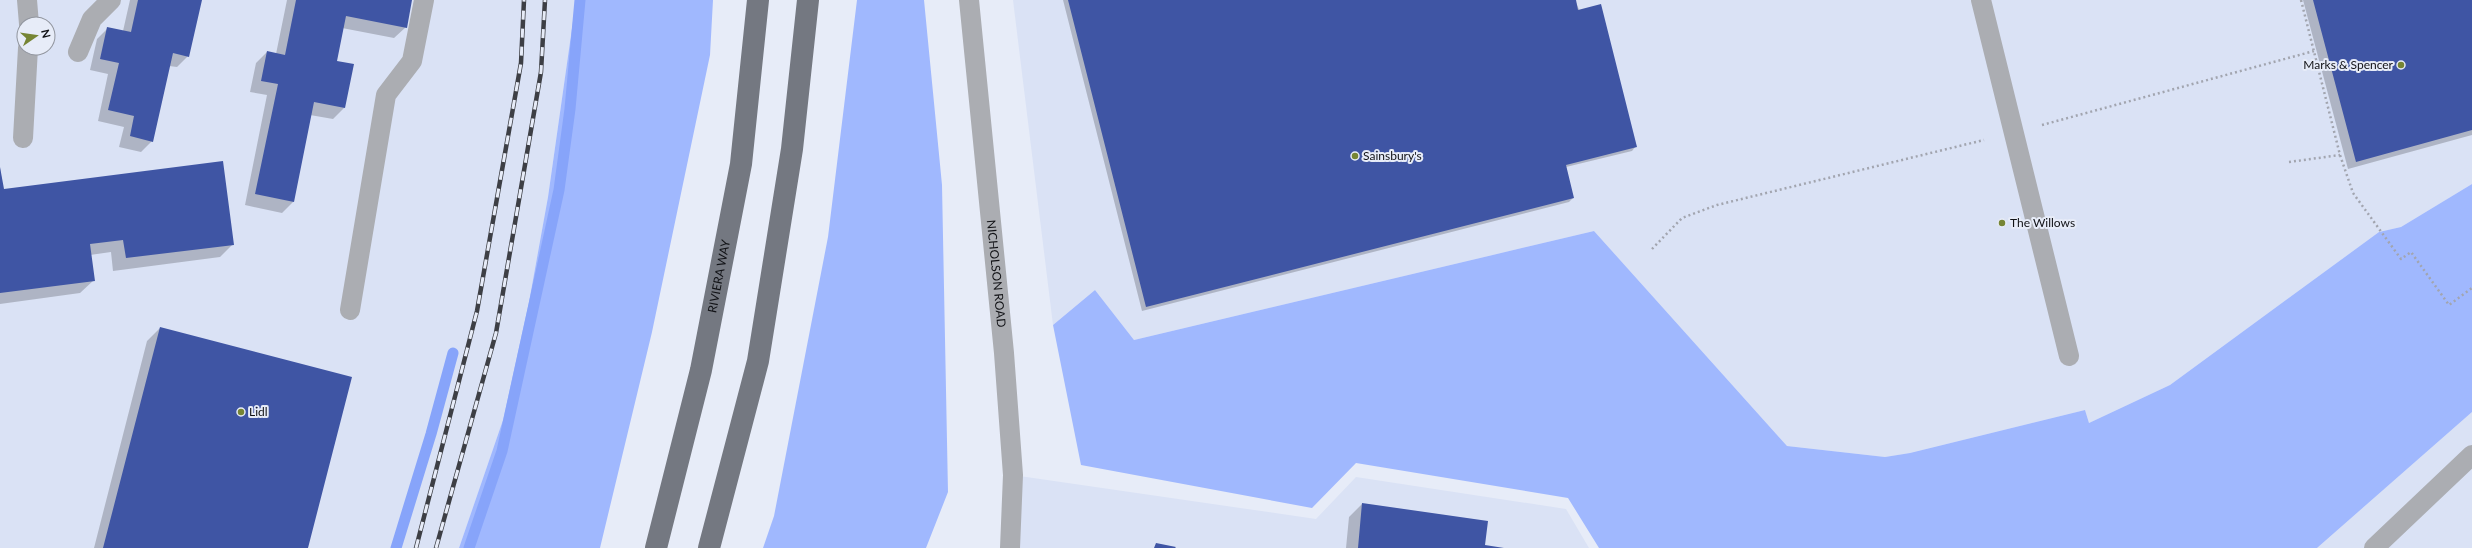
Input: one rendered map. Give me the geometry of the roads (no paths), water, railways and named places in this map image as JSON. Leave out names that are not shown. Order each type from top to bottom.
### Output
[{"type":"main road","name":"RIVIERA WAY","points":[[656,548],[701,370],[739,172],[758,0]]},
{"type":"main road","points":[[709,548],[758,361],[792,149],[808,0]]},
{"type":"lane","points":[[27,0],[28,16]]},
{"type":"lane","points":[[78,52],[92,20],[111,0]]},
{"type":"lane","points":[[350,310],[386,94],[412,61],[424,0]]},
{"type":"lane","name":"NICHOLSON ROAD","points":[[969,0],[1004,353],[1012,475],[1010,548]]},
{"type":"lane","points":[[1981,0],[2069,356]]},
{"type":"lane","points":[[23,138],[28,56]]},
{"type":"lane","points":[[2374,548],[2472,455]]},
{"type":"waterway","points":[[469,548],[502,451],[559,190],[570,109],[580,0]]},
{"type":"waterway","points":[[396,548],[431,434],[453,353]]},
{"type":"railway","points":[[416,548],[477,311],[521,63],[524,0]]},
{"type":"railway","points":[[436,548],[496,333],[541,72],[545,0]]},
{"type":"place","name":"Marks & Spencer","points":[[2401,65]]},
{"type":"place","name":"Sainsbury's","points":[[1355,156]]},
{"type":"place","name":"The Willows","points":[[2002,223]]},
{"type":"place","name":"Lidl","points":[[241,412]]}]
